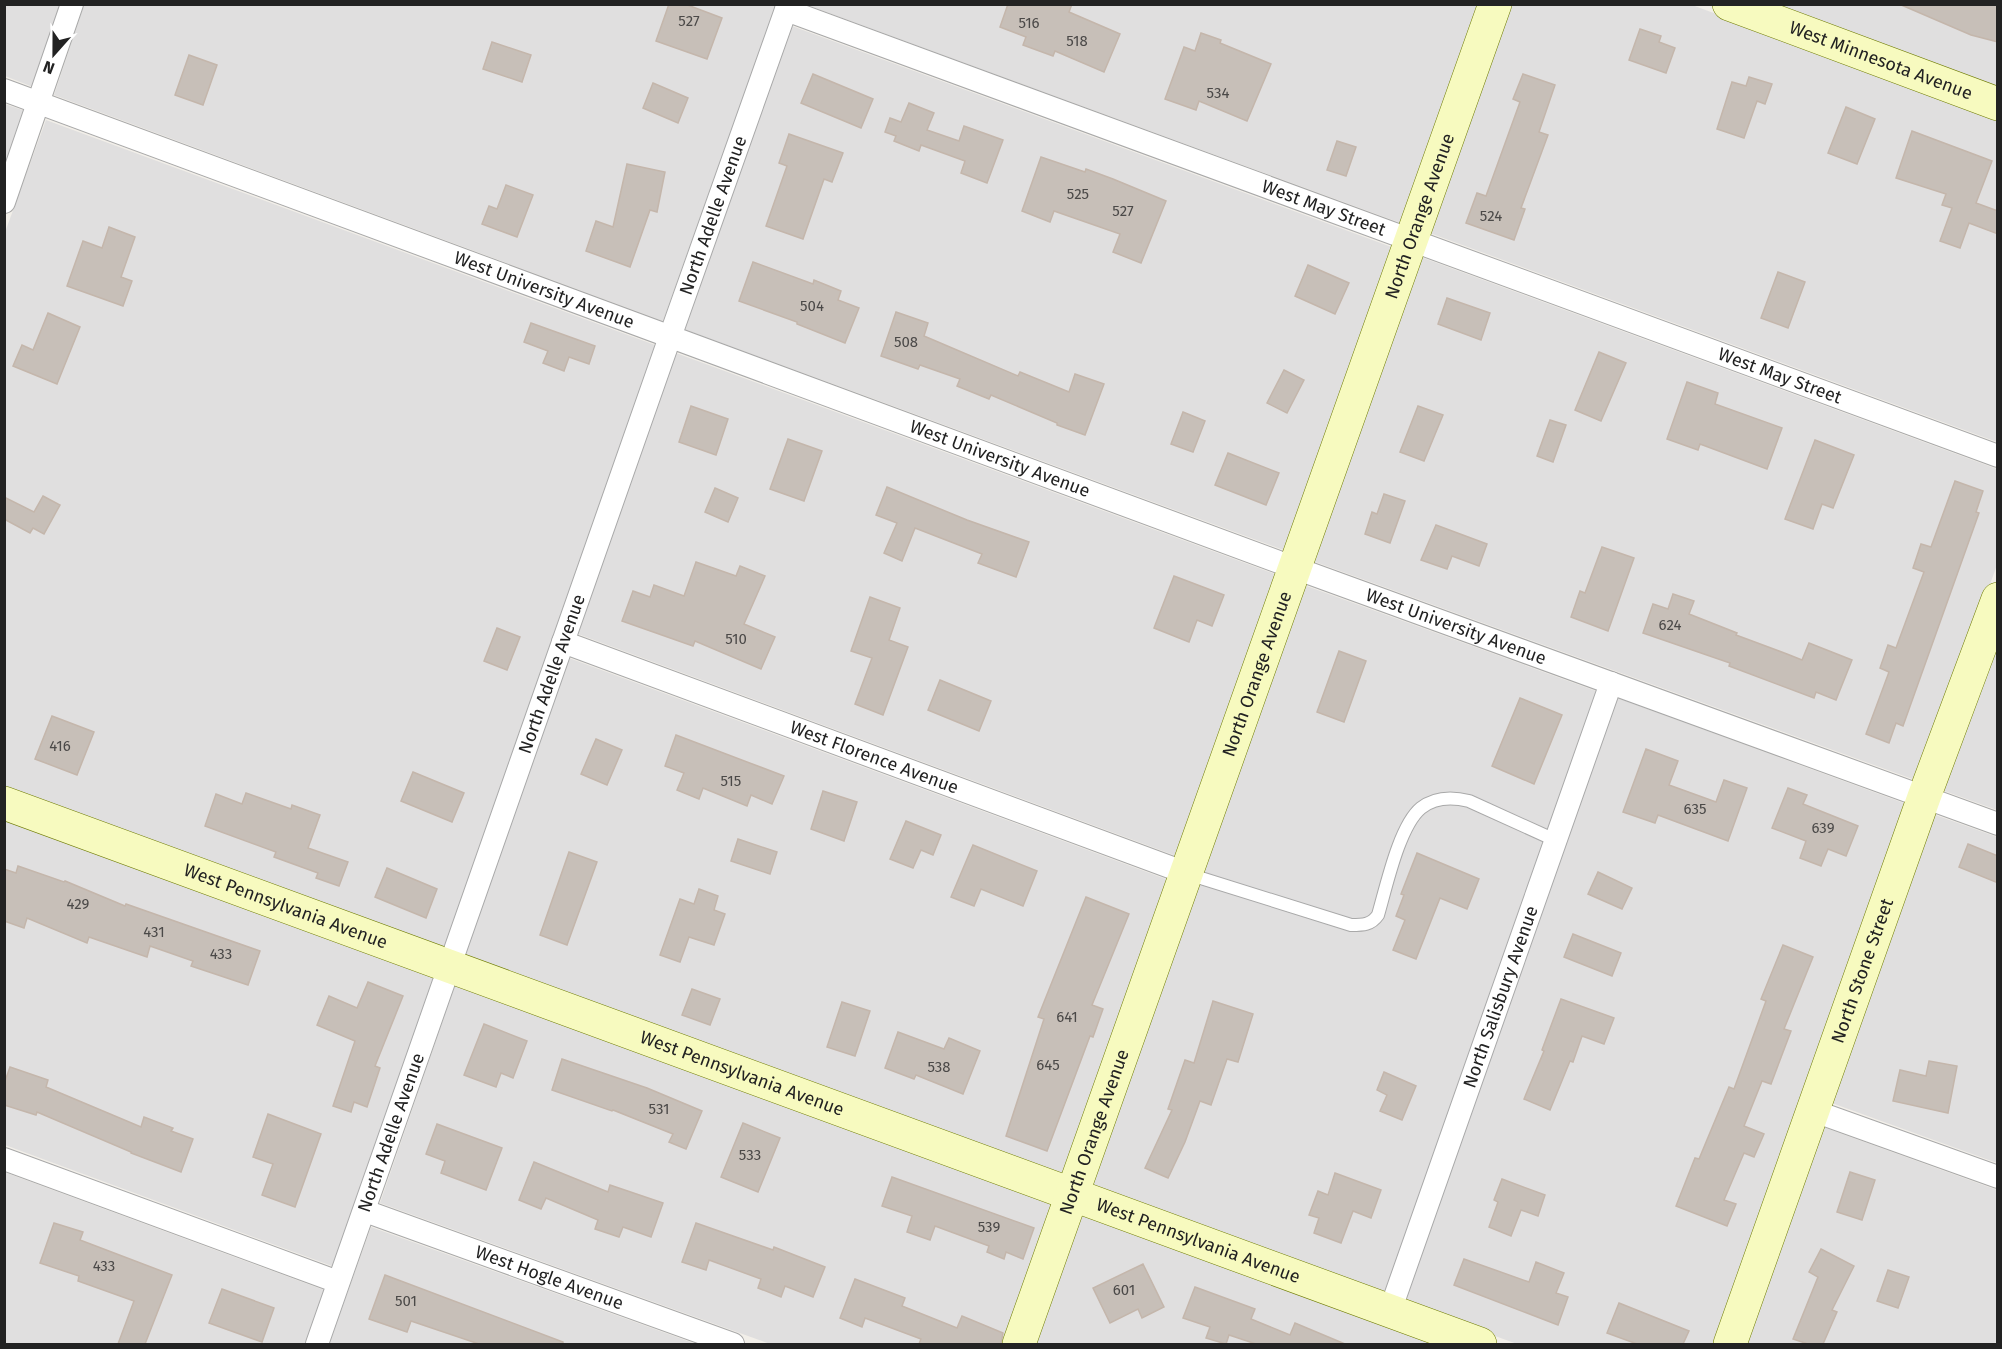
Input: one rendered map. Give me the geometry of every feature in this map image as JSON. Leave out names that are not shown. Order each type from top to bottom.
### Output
[{"type":"street","points":[[4,202],[40,104],[72,4]]},
{"type":"street","name":"North Orange Avenue","points":[[1018,1344],[1495,4]]},
{"type":"street","name":"West Minnesota Avenue","points":[[1729,4],[1998,104]]},
{"type":"street","name":"West May Street","points":[[787,7],[1998,456]]},
{"type":"street","name":"North Adelle Avenue","points":[[317,1344],[787,7]]},
{"type":"street","name":"West University Avenue","points":[[4,90],[1295,568],[1998,824]]},
{"type":"street","name":"North Stone Street","points":[[1730,1344],[1924,797],[1998,599]]},
{"type":"street","name":"West Florence Avenue","points":[[563,642],[1186,873]]},
{"type":"street","name":"North Salisbury Avenue","points":[[1390,1311],[1611,682]]},
{"type":"street","name":"West Pennsylvania Avenue","points":[[4,803],[1480,1344]]},
{"type":"street","points":[[1814,1111],[1998,1177]]},
{"type":"street","points":[[4,1159],[338,1282]]},
{"type":"street","name":"West Hogle Avenue","points":[[365,1211],[733,1344]]},
{"type":"lane","points":[[1186,873],[1351,925],[1363,925],[1373,922],[1378,915],[1396,855],[1408,825],[1420,808],[1436,800],[1455,797],[1469,801],[1555,840]]},
{"type":"shaded area","points":[[4,5],[60,5],[33,87],[5,76]]},
{"type":"shaded area","points":[[84,5],[776,5],[663,321],[54,95]]},
{"type":"shaded area","points":[[807,5],[1483,5],[1406,225]]},
{"type":"shaded area","points":[[1506,5],[1692,5],[1997,118],[1997,442],[1427,232]]},
{"type":"shaded area","points":[[1765,5],[1997,5],[1997,91]]},
{"type":"shaded area","points":[[792,26],[1397,249],[1289,552],[684,329]]},
{"type":"shaded area","points":[[5,104],[25,111],[5,169]]},
{"type":"shaded area","points":[[46,120],[655,345],[443,950],[5,789],[4,235]]},
{"type":"shaded area","points":[[1418,256],[1997,469],[1997,565],[1918,781],[1310,560]]},
{"type":"shaded area","points":[[676,353],[1280,576],[1179,857],[578,634]]},
{"type":"shaded area","points":[[1301,584],[1596,691],[1384,1295],[1087,1187]]},
{"type":"shaded area","points":[[1997,631],[1997,810],[1939,789]]},
{"type":"shaded area","points":[[569,658],[1171,881],[1066,1179],[464,958]]},
{"type":"shaded area","points":[[1617,698],[1909,805],[1718,1344],[1517,1344],[1405,1303]]},
{"type":"shaded area","points":[[1930,813],[1997,837],[1997,1163],[1829,1102]]},
{"type":"shaded area","points":[[4,817],[435,974],[355,1208],[332,1266],[5,1145]]},
{"type":"shaded area","points":[[456,982],[1058,1203],[1007,1344],[770,1344],[380,1203]]},
{"type":"shaded area","points":[[1820,1126],[1997,1190],[1997,1344],[1742,1344]]},
{"type":"shaded area","points":[[4,1172],[324,1290],[306,1344],[5,1344]]},
{"type":"shaded area","points":[[1079,1211],[1443,1344],[1030,1344]]},
{"type":"shaded area","points":[[371,1227],[696,1344],[329,1344]]},
{"type":"building","points":[[669,4],[685,4],[722,18],[707,59],[656,41]]},
{"type":"building","points":[[1008,4],[1072,4],[1069,12],[1120,34],[1104,72],[1055,51],[1053,56],[1023,45],[1026,37],[1000,27]]},
{"type":"building","points":[[1899,4],[1998,4],[1998,42],[1971,35]]},
{"type":"building","points":[[1640,29],[1661,36],[1659,42],[1675,48],[1666,73],[1629,60]]},
{"type":"building","points":[[1201,33],[1271,64],[1247,121],[1199,101],[1196,110],[1165,99],[1184,47],[1195,51]]},
{"type":"building","points":[[492,42],[531,55],[522,82],[483,69]]},
{"type":"building","points":[[189,55],[217,65],[203,105],[175,95]]},
{"type":"building","points":[[813,74],[873,99],[861,128],[801,103]]},
{"type":"building","points":[[1523,74],[1555,85],[1539,132],[1548,135],[1521,208],[1525,209],[1514,240],[1466,223],[1477,193],[1486,196],[1520,102],[1513,99]]},
{"type":"building","points":[[1749,77],[1772,84],[1765,104],[1757,101],[1744,138],[1717,129],[1732,82],[1746,86]]},
{"type":"building","points":[[653,83],[688,98],[678,123],[643,108]]},
{"type":"building","points":[[909,103],[934,113],[927,130],[959,141],[964,126],[1003,140],[987,183],[961,173],[965,161],[921,145],[919,151],[894,141],[896,136],[885,132],[890,118],[901,122]]},
{"type":"building","points":[[1846,107],[1875,119],[1857,164],[1828,153]]},
{"type":"building","points":[[1912,131],[1992,161],[1976,203],[1998,211],[1998,234],[1969,223],[1960,248],[1940,241],[1952,208],[1942,205],[1946,194],[1896,178]]},
{"type":"building","points":[[789,134],[843,153],[832,182],[824,179],[803,239],[766,226],[787,166],[779,163]]},
{"type":"building","points":[[1337,141],[1356,147],[1346,176],[1327,170]]},
{"type":"building","points":[[1041,157],[1085,172],[1086,169],[1166,201],[1141,263],[1113,252],[1120,234],[1054,211],[1050,222],[1022,211]]},
{"type":"building","points":[[627,164],[665,172],[657,212],[650,210],[630,267],[586,251],[596,221],[613,227]]},
{"type":"building","points":[[506,185],[533,195],[517,237],[482,224],[489,206],[497,209]]},
{"type":"building","points":[[109,227],[135,237],[121,277],[132,281],[123,306],[67,286],[83,241],[102,248]]},
{"type":"building","points":[[753,262],[813,284],[814,280],[841,291],[838,300],[859,308],[845,343],[797,324],[797,322],[739,301]]},
{"type":"building","points":[[1308,265],[1349,283],[1335,314],[1295,296]]},
{"type":"building","points":[[1778,272],[1805,282],[1788,328],[1761,318]]},
{"type":"building","points":[[1447,298],[1490,313],[1481,340],[1438,324]]},
{"type":"building","points":[[896,312],[928,323],[924,336],[1018,376],[1020,372],[1069,392],[1075,374],[1104,384],[1085,435],[991,395],[989,399],[957,386],[960,379],[920,365],[918,369],[881,356]]},
{"type":"building","points":[[48,313],[80,327],[57,384],[13,366],[22,345],[33,350]]},
{"type":"building","points":[[531,323],[595,346],[589,364],[569,357],[564,371],[543,363],[548,351],[524,342]]},
{"type":"building","points":[[1599,352],[1626,363],[1601,421],[1575,410]]},
{"type":"building","points":[[1284,370],[1304,380],[1287,413],[1267,403]]},
{"type":"building","points":[[1687,382],[1718,393],[1715,404],[1782,428],[1767,469],[1700,444],[1698,450],[1667,439]]},
{"type":"building","points":[[691,406],[728,419],[716,455],[679,442]]},
{"type":"building","points":[[1418,406],[1443,415],[1424,461],[1400,452]]},
{"type":"building","points":[[1183,412],[1205,421],[1193,452],[1171,444]]},
{"type":"building","points":[[1550,420],[1566,425],[1553,462],[1537,456]]},
{"type":"building","points":[[788,439],[822,451],[804,501],[770,489]]},
{"type":"building","points":[[1815,440],[1854,455],[1833,508],[1822,504],[1813,529],[1785,519]]},
{"type":"building","points":[[1228,453],[1279,473],[1266,505],[1215,485]]},
{"type":"building","points":[[1955,481],[1983,491],[1976,512],[1979,513],[1903,726],[1896,723],[1889,743],[1866,734],[1889,672],[1880,668],[1888,645],[1896,648],[1924,572],[1913,568],[1921,544],[1931,547]]},
{"type":"building","points":[[887,487],[967,520],[1029,542],[1016,577],[978,563],[982,554],[915,528],[902,561],[884,553],[897,523],[876,515]]},
{"type":"building","points":[[715,488],[738,498],[728,522],[705,512]]},
{"type":"building","points":[[1384,494],[1405,501],[1390,543],[1365,534],[1372,512],[1377,514]]},
{"type":"building","points":[[43,496],[60,505],[44,534],[33,528],[30,533],[4,519],[4,497],[34,512]]},
{"type":"building","points":[[1436,525],[1487,544],[1479,566],[1452,556],[1447,569],[1421,560]]},
{"type":"building","points":[[1602,547],[1634,558],[1608,631],[1571,617],[1580,591],[1585,593]]},
{"type":"building","points":[[696,562],[736,576],[740,566],[765,576],[744,624],[775,637],[761,669],[695,641],[693,646],[622,621],[633,591],[650,597],[654,585],[684,596]]},
{"type":"building","points":[[1174,576],[1224,595],[1212,626],[1197,620],[1189,642],[1154,628]]},
{"type":"building","points":[[1673,594],[1694,601],[1689,614],[1802,660],[1809,643],[1852,660],[1836,700],[1816,692],[1814,698],[1729,666],[1730,663],[1643,633],[1653,604],[1668,609]]},
{"type":"building","points":[[870,597],[900,608],[889,640],[908,647],[883,715],[855,704],[872,658],[851,651]]},
{"type":"building","points":[[497,628],[520,637],[507,670],[484,661]]},
{"type":"building","points":[[1339,651],[1366,661],[1344,722],[1317,712]]},
{"type":"building","points":[[940,680],[991,701],[979,731],[928,710]]},
{"type":"building","points":[[1520,698],[1562,715],[1534,784],[1492,766]]},
{"type":"building","points":[[52,716],[94,732],[77,775],[35,759]]},
{"type":"building","points":[[676,735],[784,776],[772,804],[751,795],[747,806],[703,788],[699,799],[677,790],[684,773],[665,766]]},
{"type":"building","points":[[596,739],[622,750],[607,785],[581,774]]},
{"type":"building","points":[[1646,749],[1678,761],[1669,785],[1716,802],[1724,780],[1747,788],[1728,841],[1658,815],[1655,823],[1623,812]]},
{"type":"building","points":[[413,772],[464,793],[452,822],[401,801]]},
{"type":"building","points":[[1788,788],[1807,795],[1803,804],[1858,826],[1846,856],[1828,849],[1821,866],[1800,858],[1806,841],[1772,828]]},
{"type":"building","points":[[823,791],[857,802],[844,841],[811,829]]},
{"type":"building","points":[[246,793],[291,809],[292,805],[320,815],[308,848],[348,862],[339,886],[316,878],[318,873],[274,857],[276,852],[205,826],[216,794],[242,804]]},
{"type":"building","points":[[906,821],[941,835],[933,855],[921,850],[913,868],[890,859]]},
{"type":"building","points":[[738,839],[777,852],[770,874],[731,861]]},
{"type":"building","points":[[1968,844],[1998,856],[1998,883],[1959,867]]},
{"type":"building","points":[[973,845],[1037,871],[1023,906],[981,889],[974,906],[951,897]]},
{"type":"building","points":[[569,852],[597,862],[567,945],[540,935]]},
{"type":"building","points":[[1417,853],[1479,879],[1467,909],[1440,898],[1416,959],[1393,950],[1405,920],[1396,916],[1404,895],[1401,894]]},
{"type":"building","points":[[18,866],[65,881],[125,906],[126,904],[260,951],[248,985],[191,966],[193,961],[150,946],[147,957],[89,937],[87,943],[27,918],[24,928],[4,921],[4,869],[16,873]]},
{"type":"building","points":[[387,868],[437,889],[426,918],[375,897]]},
{"type":"building","points":[[1598,872],[1632,888],[1622,909],[1588,894]]},
{"type":"building","points":[[699,889],[718,896],[714,910],[725,914],[714,945],[689,937],[680,962],[660,955],[680,899],[694,904]]},
{"type":"building","points":[[1086,897],[1129,914],[1092,1005],[1103,1009],[1093,1037],[1090,1036],[1047,1151],[1006,1136],[1044,1019],[1038,1017]]},
{"type":"building","points":[[1573,934],[1621,953],[1612,976],[1564,957]]},
{"type":"building","points":[[1783,945],[1813,957],[1784,1029],[1791,1031],[1771,1084],[1762,1081],[1744,1126],[1764,1134],[1754,1157],[1744,1153],[1724,1200],[1736,1204],[1727,1226],[1676,1206],[1695,1158],[1699,1159],[1729,1087],[1734,1089],[1766,1001],[1761,999]]},
{"type":"building","points":[[368,982],[403,996],[375,1066],[380,1068],[367,1107],[354,1102],[351,1112],[333,1106],[355,1041],[317,1025],[329,996],[357,1008]]},
{"type":"building","points":[[692,989],[720,999],[710,1025],[682,1015]]},
{"type":"building","points":[[1561,999],[1614,1018],[1604,1044],[1582,1036],[1573,1062],[1570,1061],[1550,1110],[1524,1099],[1544,1051],[1542,1050]]},
{"type":"building","points":[[1213,1001],[1253,1014],[1238,1062],[1227,1059],[1211,1105],[1200,1101],[1185,1142],[1168,1178],[1145,1168],[1172,1110],[1168,1109],[1185,1060],[1194,1063]]},
{"type":"building","points":[[842,1002],[870,1011],[855,1056],[827,1047]]},
{"type":"building","points":[[484,1024],[527,1041],[513,1078],[501,1073],[496,1087],[464,1075]]},
{"type":"building","points":[[898,1032],[944,1049],[949,1038],[980,1051],[963,1094],[916,1075],[914,1079],[885,1068]]},
{"type":"building","points":[[562,1059],[647,1088],[702,1111],[686,1149],[669,1142],[673,1134],[613,1110],[552,1090]]},
{"type":"building","points":[[1929,1061],[1957,1066],[1948,1113],[1893,1101],[1900,1070],[1926,1076]]},
{"type":"building","points":[[10,1067],[48,1080],[46,1087],[141,1127],[144,1117],[173,1128],[171,1131],[193,1139],[181,1172],[37,1112],[36,1115],[4,1105],[4,1084]]},
{"type":"building","points":[[1384,1072],[1416,1086],[1402,1120],[1380,1111],[1387,1095],[1377,1090]]},
{"type":"building","points":[[268,1114],[321,1134],[295,1207],[262,1195],[273,1164],[253,1157]]},
{"type":"building","points":[[743,1123],[780,1138],[758,1192],[721,1177]]},
{"type":"building","points":[[437,1124],[502,1148],[486,1190],[441,1173],[445,1161],[426,1154]]},
{"type":"building","points":[[534,1162],[608,1192],[610,1185],[663,1203],[651,1237],[623,1227],[619,1237],[595,1229],[598,1220],[546,1198],[541,1209],[519,1200]]},
{"type":"building","points":[[1850,1172],[1875,1180],[1862,1220],[1837,1212]]},
{"type":"building","points":[[1335,1173],[1381,1190],[1371,1218],[1353,1211],[1341,1243],[1314,1233],[1319,1218],[1309,1215],[1318,1191],[1328,1195]]},
{"type":"building","points":[[892,1177],[1034,1228],[1023,1259],[1006,1252],[1004,1259],[987,1252],[989,1246],[935,1226],[930,1240],[907,1232],[912,1216],[882,1206]]},
{"type":"building","points":[[1502,1179],[1545,1195],[1538,1216],[1521,1210],[1511,1236],[1489,1227],[1498,1202],[1494,1200]]},
{"type":"building","points":[[54,1223],[83,1232],[80,1240],[172,1275],[145,1344],[118,1344],[134,1301],[78,1281],[79,1276],[40,1263]]},
{"type":"building","points":[[696,1223],[773,1250],[774,1247],[825,1267],[813,1297],[785,1286],[781,1297],[758,1288],[761,1279],[709,1260],[706,1270],[682,1262]]},
{"type":"building","points":[[1821,1249],[1854,1266],[1832,1310],[1837,1312],[1823,1344],[1808,1344],[1793,1339],[1818,1277],[1809,1272]]},
{"type":"building","points":[[1464,1259],[1529,1282],[1536,1262],[1564,1273],[1556,1293],[1568,1297],[1558,1325],[1454,1285]]},
{"type":"building","points":[[1143,1264],[1164,1307],[1142,1318],[1138,1309],[1110,1323],[1093,1288]]},
{"type":"building","points":[[1888,1270],[1909,1277],[1898,1308],[1877,1301]]},
{"type":"building","points":[[385,1275],[563,1342],[563,1344],[479,1344],[411,1321],[407,1332],[369,1319]]},
{"type":"building","points":[[855,1279],[905,1298],[902,1306],[957,1328],[962,1316],[1003,1333],[1001,1344],[919,1344],[921,1339],[865,1318],[862,1327],[840,1318]]},
{"type":"building","points":[[1195,1287],[1255,1309],[1251,1319],[1290,1335],[1295,1323],[1345,1344],[1256,1344],[1229,1335],[1226,1344],[1206,1338],[1210,1327],[1183,1318]]},
{"type":"building","points":[[222,1289],[274,1308],[262,1342],[209,1323]]},
{"type":"building","points":[[1619,1303],[1689,1331],[1683,1344],[1637,1344],[1607,1333]]}]
